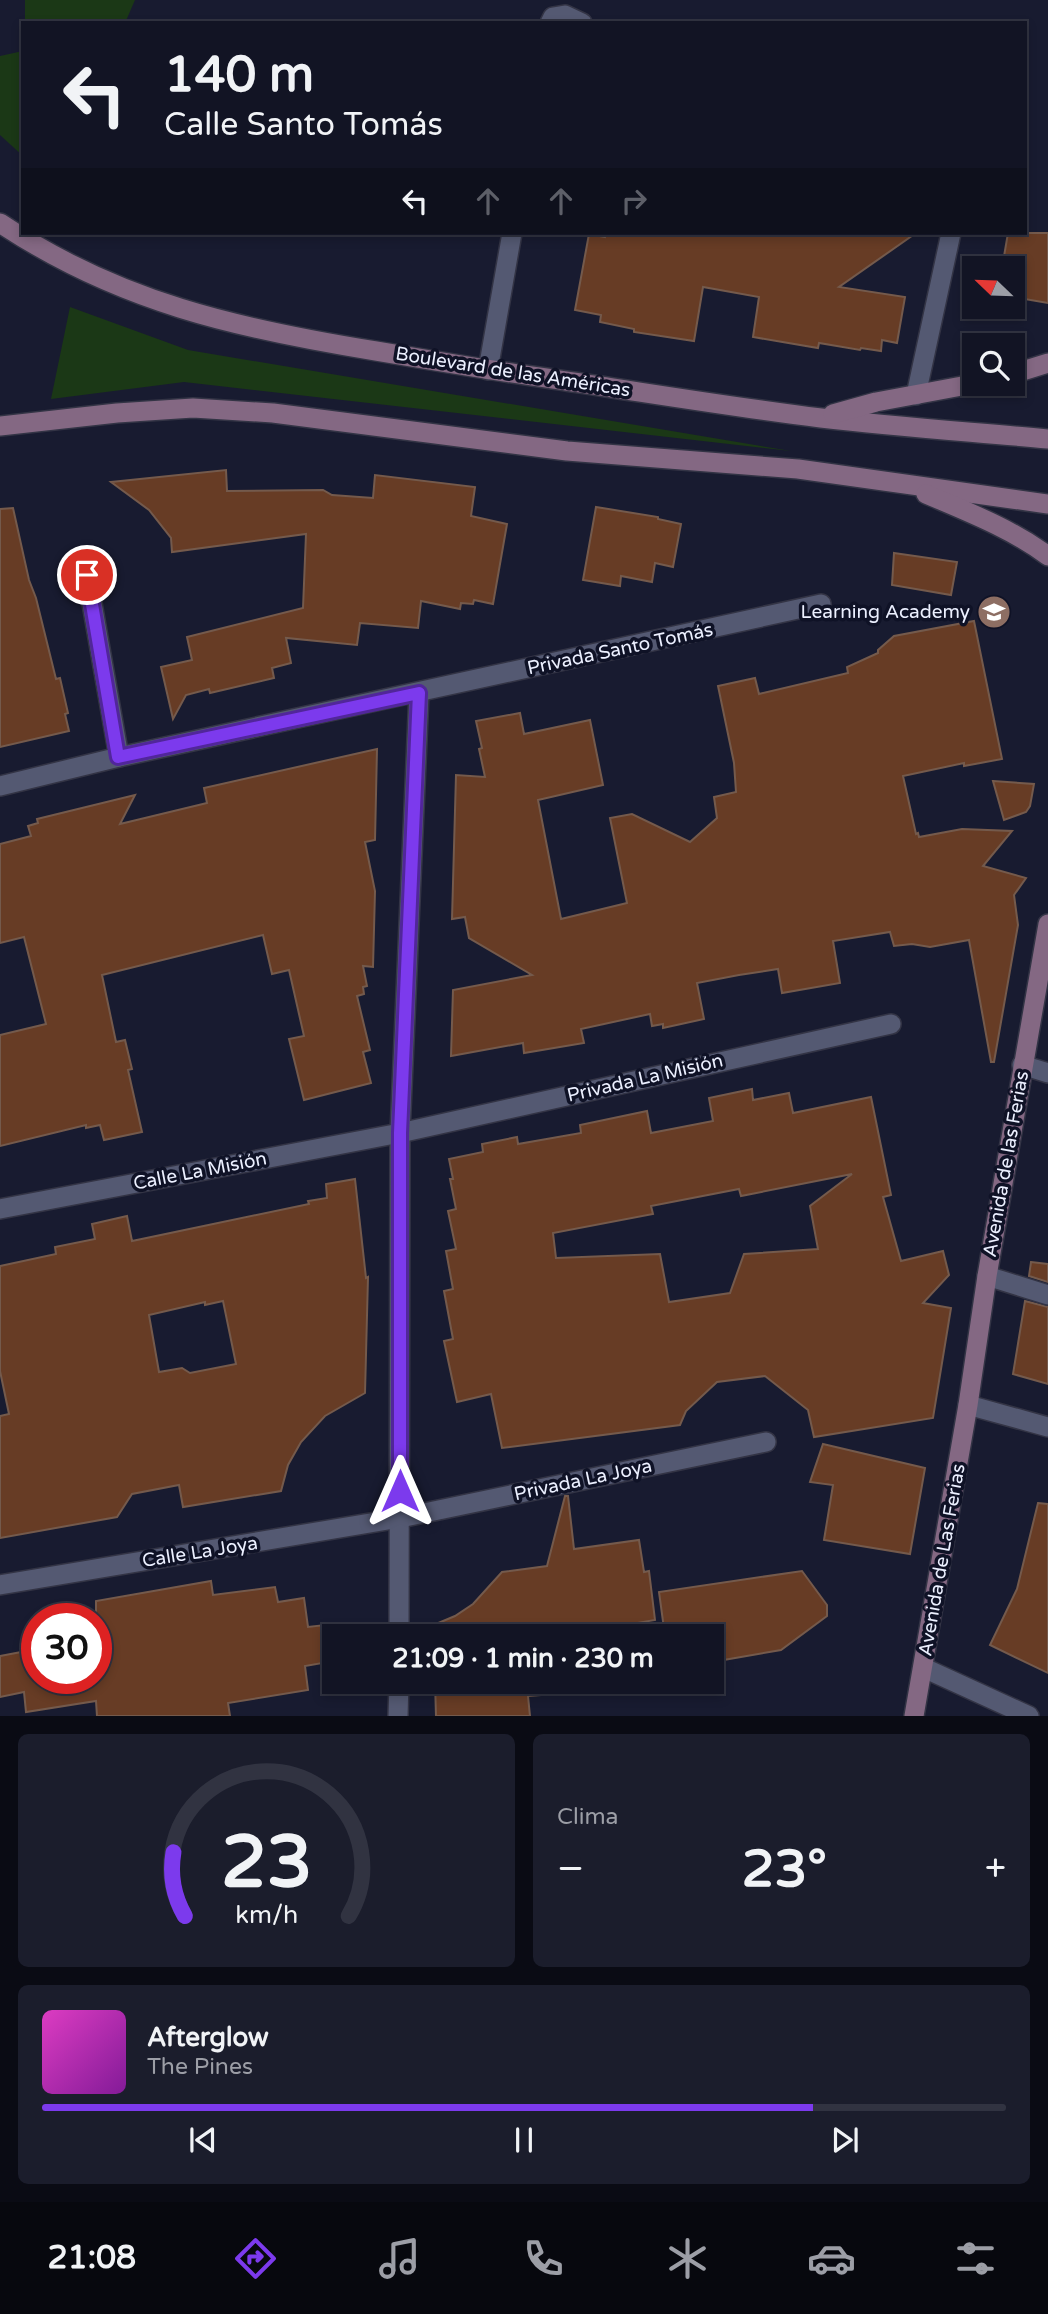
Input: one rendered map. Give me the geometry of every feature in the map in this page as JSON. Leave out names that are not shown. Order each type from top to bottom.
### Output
[{"type":"main road","name":"Boulevard de las Américas","points":[[0,223],[20,237],[86,272],[149,300],[279,335],[488,370],[822,418],[1048,439]]},
{"type":"main road","points":[[1025,370],[1048,363]]},
{"type":"main road","points":[[822,418],[876,402],[962,386]]},
{"type":"main road","points":[[0,426],[193,408],[260,412],[567,451],[798,469],[1048,505]]},
{"type":"main road","points":[[903,484],[984,519],[1036,546],[1048,556]]},
{"type":"main road","name":"Avenida de las Ferias","points":[[968,1405],[986,1276],[1048,924]]},
{"type":"main road","name":"Avenida de Las Ferias","points":[[914,1716],[968,1405]]},
{"type":"street","points":[[551,21],[553,17],[565,15],[578,21]]},
{"type":"street","points":[[488,370],[512,235]]},
{"type":"street","points":[[916,395],[951,235]]},
{"type":"street","points":[[87,575],[118,757]]},
{"type":"street","name":"Privada Santo Tomás","points":[[0,786],[118,757],[821,604]]},
{"type":"street","points":[[399,1624],[400,1133],[419,693]]},
{"type":"street","name":"Privada La Misión","points":[[400,1133],[891,1024]]},
{"type":"street","points":[[1023,1065],[1048,1073]]},
{"type":"street","name":"Calle La Misión","points":[[0,1209],[400,1133]]},
{"type":"street","points":[[986,1276],[1048,1294]]},
{"type":"street","points":[[968,1405],[1048,1427]]},
{"type":"street","name":"Privada La Joya","points":[[400,1518],[766,1442]]},
{"type":"street","name":"Calle La Joya","points":[[0,1585],[400,1518]]},
{"type":"street","points":[[924,1668],[1029,1716]]},
{"type":"street","points":[[398,1716],[399,1694]]},
{"type":"green space","points":[[25,0],[135,0],[126,21],[25,21]]},
{"type":"green space","points":[[21,51],[21,154],[0,135],[0,56]]},
{"type":"green space","points":[[70,307],[188,350],[791,451],[184,382],[51,399]]},
{"type":"building","points":[[1048,233],[1048,303],[1026,299],[1026,256],[1004,256],[1008,235]]},
{"type":"building","points":[[589,235],[913,235],[839,287],[905,297],[897,343],[882,340],[881,351],[819,343],[818,348],[753,337],[759,297],[703,287],[694,341],[634,332],[634,329],[600,322],[601,315],[575,310]]},
{"type":"building","points":[[226,470],[227,491],[323,490],[332,495],[373,498],[375,475],[475,487],[471,516],[507,524],[493,604],[474,600],[473,604],[461,603],[460,609],[421,601],[418,628],[360,623],[357,645],[286,638],[291,663],[272,668],[274,678],[210,693],[209,689],[186,695],[173,719],[161,667],[192,660],[187,637],[303,608],[306,534],[172,552],[171,538],[149,510],[111,482]]},
{"type":"building","points":[[596,507],[658,517],[681,524],[673,567],[655,563],[652,582],[621,576],[620,586],[583,580]]},
{"type":"building","points":[[13,508],[56,679],[60,678],[69,731],[0,747],[0,509]]},
{"type":"building","points":[[894,553],[957,562],[951,595],[892,585]]},
{"type":"building","points":[[974,621],[1002,759],[964,766],[964,763],[903,776],[916,834],[918,833],[919,837],[962,829],[1012,831],[983,866],[1026,878],[1014,895],[1018,925],[994,1062],[991,1062],[969,940],[930,947],[912,944],[894,946],[890,932],[833,941],[840,983],[782,993],[778,969],[739,975],[697,983],[704,1019],[663,1028],[663,1024],[652,1026],[650,1014],[581,1029],[584,1043],[524,1053],[523,1043],[451,1056],[453,990],[532,975],[469,938],[465,917],[452,919],[456,775],[485,777],[476,721],[520,713],[524,734],[590,720],[603,785],[538,800],[561,919],[627,903],[610,818],[632,814],[690,842],[717,818],[714,797],[736,792],[734,763],[718,686],[755,678],[759,694],[848,673],[847,667],[878,653],[894,636]]},
{"type":"building","points":[[377,749],[375,840],[365,842],[375,891],[373,967],[363,966],[367,986],[363,987],[364,994],[357,996],[370,1050],[363,1052],[371,1083],[304,1100],[289,1039],[304,1036],[289,970],[272,974],[263,935],[102,975],[116,1042],[125,1040],[132,1069],[128,1070],[142,1132],[104,1140],[100,1125],[86,1128],[86,1125],[0,1146],[0,1035],[46,1024],[24,937],[0,943],[0,844],[31,836],[28,826],[38,823],[37,819],[135,795],[120,824],[207,803],[204,788]]},
{"type":"building","points":[[993,781],[1034,784],[1030,806],[1026,812],[1004,820]]},
{"type":"building","points":[[752,1089],[753,1100],[789,1093],[793,1113],[871,1097],[891,1195],[883,1197],[901,1261],[943,1251],[949,1275],[923,1303],[951,1308],[933,1418],[814,1437],[808,1410],[765,1376],[717,1382],[686,1411],[680,1425],[502,1448],[491,1394],[457,1402],[444,1341],[453,1339],[444,1291],[453,1289],[446,1251],[456,1249],[448,1211],[456,1209],[449,1159],[483,1152],[482,1144],[517,1137],[518,1144],[581,1133],[580,1125],[647,1111],[651,1133],[713,1121],[709,1098]],"holes":[[[852,1174],[810,1206],[818,1249],[744,1254],[730,1293],[669,1302],[660,1254],[556,1258],[553,1233],[653,1214],[651,1206],[739,1189],[741,1196]]]},
{"type":"building","points":[[355,1179],[366,1278],[368,1277],[365,1393],[325,1416],[301,1442],[288,1465],[281,1491],[183,1507],[179,1485],[132,1494],[117,1517],[0,1538],[0,1416],[9,1414],[0,1371],[0,1266],[56,1254],[55,1247],[95,1239],[92,1224],[127,1216],[132,1241],[309,1204],[308,1201],[327,1198],[326,1184]],"holes":[[[223,1301],[236,1364],[190,1373],[182,1368],[159,1372],[149,1315],[205,1302],[205,1305]]]},
{"type":"building","points":[[1031,1262],[1048,1264],[1048,1282],[1029,1276]]},
{"type":"building","points":[[1025,1301],[1048,1307],[1048,1384],[1013,1374]]},
{"type":"building","points":[[823,1444],[925,1468],[910,1554],[824,1540],[833,1485],[810,1482]]},
{"type":"building","points":[[565,1496],[568,1496],[574,1549],[639,1540],[644,1572],[649,1571],[655,1620],[632,1624],[436,1624],[473,1604],[502,1572],[547,1566]]},
{"type":"building","points":[[1038,1503],[1048,1504],[1048,1673],[990,1645],[1017,1589]]},
{"type":"building","points":[[802,1571],[827,1605],[827,1616],[781,1650],[724,1660],[724,1624],[663,1624],[659,1592]]},
{"type":"building","points":[[211,1581],[213,1595],[275,1587],[278,1602],[304,1598],[308,1627],[322,1625],[322,1663],[305,1666],[308,1690],[228,1703],[230,1716],[97,1716],[96,1701],[26,1712],[24,1694],[112,1694],[112,1603],[96,1601]]},
{"type":"building","points":[[21,1652],[21,1693],[0,1697],[0,1656]]},
{"type":"building","points":[[435,1694],[554,1694],[528,1696],[530,1716],[436,1716]]},
{"type":"place","name":"Learning Academy","points":[[994,612]]},
{"type":"route","points":[[87,575],[118,757],[419,693],[400,1133],[400,1491]]}]
